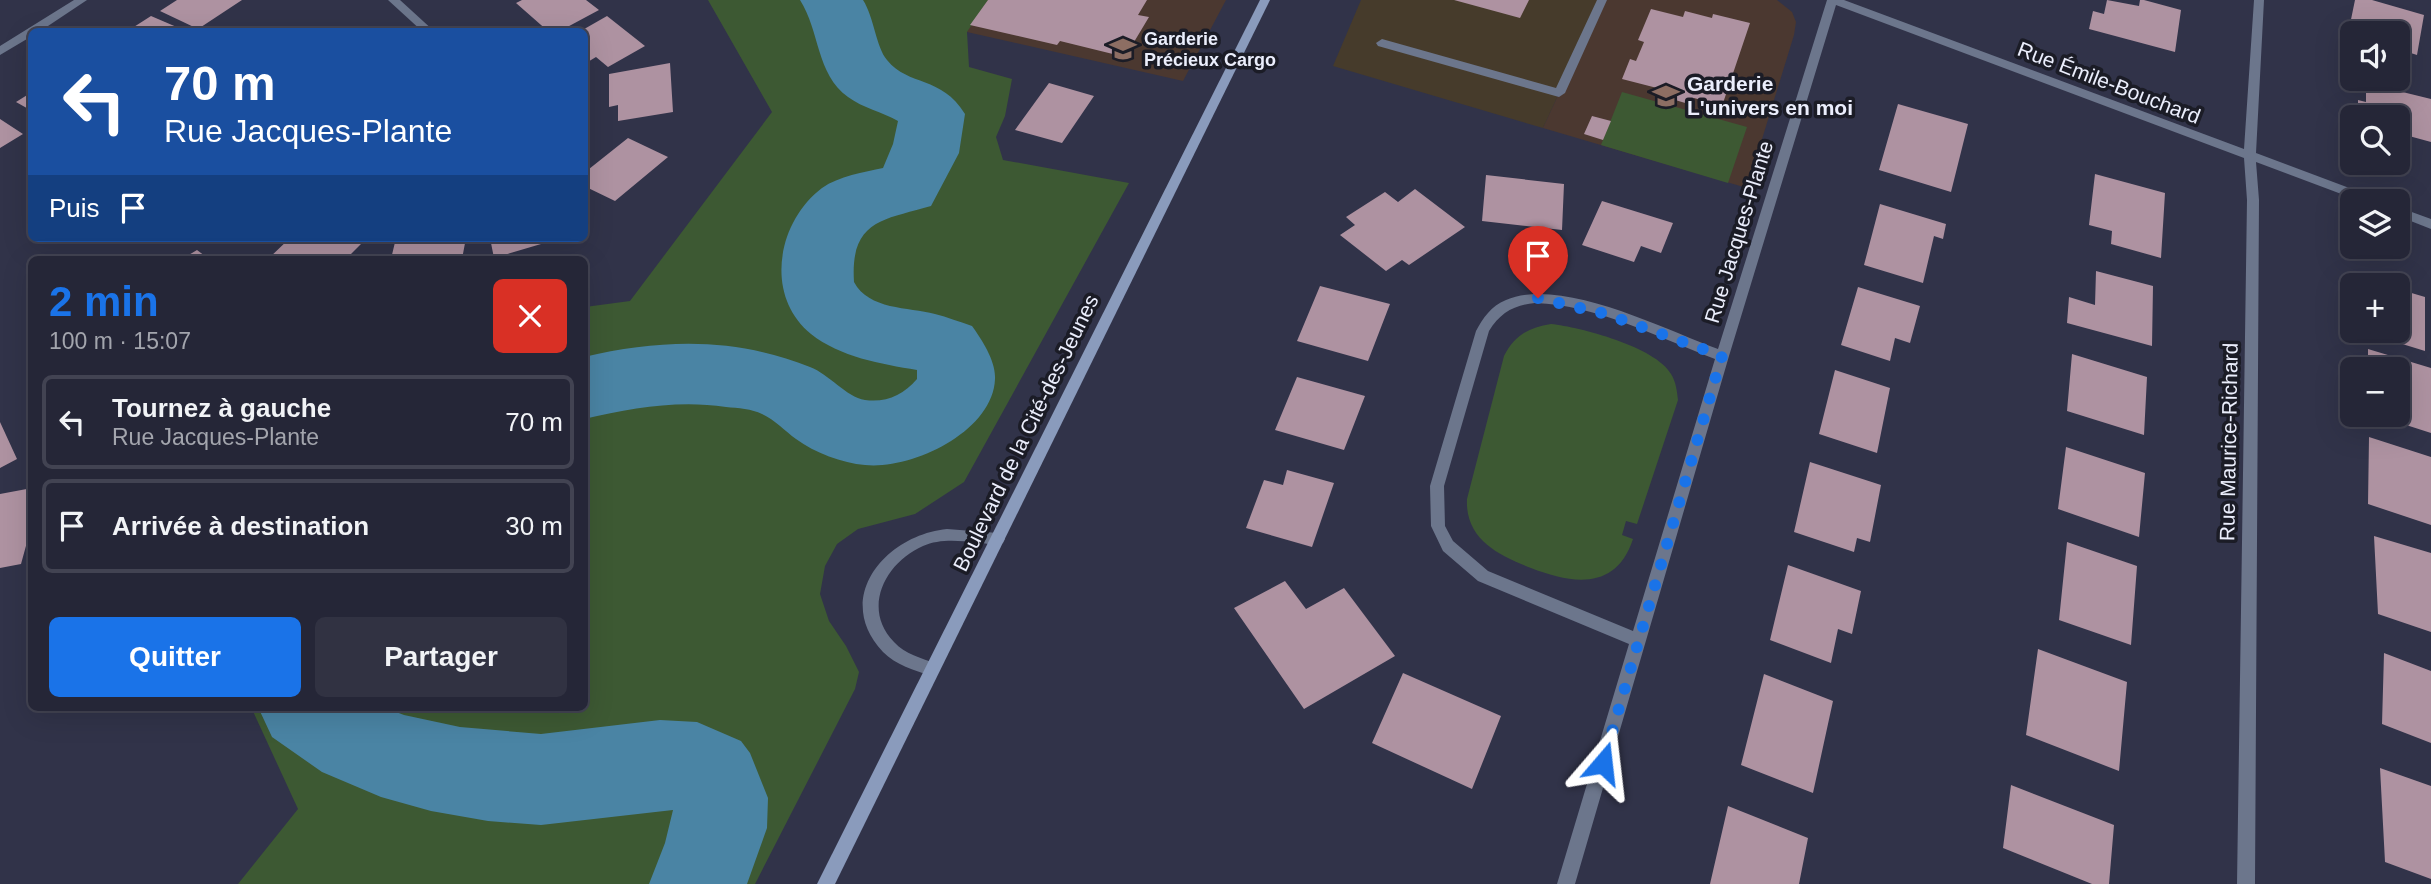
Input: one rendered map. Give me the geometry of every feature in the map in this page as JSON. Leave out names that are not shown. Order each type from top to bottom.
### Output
[{"type":"main road","name":"Boulevard de la Cité-des-Jeunes","points":[[826,884],[930,669],[998,539],[1265,0]]},
{"type":"street","points":[[37,28],[82,0]]},
{"type":"street","points":[[393,0],[425,28]]},
{"type":"street","points":[[1382,43],[1559,93],[1602,0]]},
{"type":"street","name":"Rue Émile-Bouchard","points":[[1833,0],[2340,189]]},
{"type":"street","name":"Rue Jacques-Plante","points":[[1566,884],[1722,356],[1833,0]]},
{"type":"street","name":"Rue Maurice-Richard","points":[[2246,884],[2253,200],[2250,156],[2259,0]]},
{"type":"street","points":[[0,51],[28,34]]},
{"type":"street","points":[[2410,216],[2431,224]]},
{"type":"street","name":"Rue Jacques-Plante","points":[[1639,641],[1513,590],[1464,562],[1448,546],[1438,526],[1435,507],[1441,474],[1483,331],[1491,315],[1502,307],[1538,298],[1559,301],[1606,314],[1722,356]]},
{"type":"street","points":[[930,669],[907,661],[881,642],[869,604],[873,588],[890,562],[917,542],[951,535],[998,539]]},
{"type":"shaded area","name":"Garderie Précieux Cargo","points":[[936,0],[1226,0],[1183,81],[967,32],[970,25]]},
{"type":"shaded area","points":[[1361,0],[1602,0],[1543,128],[1333,66]]},
{"type":"shaded area","name":"Garderie L'univers en moi","points":[[1602,0],[1777,0],[1792,12],[1796,22],[1794,35],[1747,188],[1543,128]]},
{"type":"green space","points":[[708,0],[988,0],[967,32],[969,67],[1012,79],[1005,116],[996,137],[1003,160],[1129,183],[964,482],[915,514],[858,529],[837,544],[825,566],[820,594],[829,621],[859,672],[855,689],[755,884],[238,884],[298,809],[253,711],[588,711],[588,307],[630,301],[772,112]]},
{"type":"green space","points":[[1622,92],[1747,127],[1728,183],[1601,145]]},
{"type":"green space","points":[[1551,324],[1598,334],[1650,355],[1671,374],[1677,390],[1678,400],[1637,524],[1626,521],[1622,535],[1633,539],[1616,568],[1591,579],[1562,578],[1507,557],[1486,544],[1478,535],[1468,513],[1467,499],[1504,356],[1523,334]]},
{"type":"building","points":[[177,0],[242,0],[200,28],[160,11]]},
{"type":"building","points":[[522,0],[586,0],[599,10],[565,28],[544,28],[516,3]]},
{"type":"building","points":[[988,0],[1147,0],[1138,15],[1149,17],[1125,57],[1060,41],[1057,45],[970,25]]},
{"type":"building","points":[[1454,0],[1529,0],[1520,18]]},
{"type":"building","points":[[2107,0],[2139,6],[2140,0],[2144,0],[2181,10],[2175,52],[2089,29],[2093,11],[2104,14]]},
{"type":"building","points":[[2355,0],[2372,0],[2424,15],[2417,55],[2410,53],[2410,21],[2351,21]]},
{"type":"building","points":[[1651,9],[1683,17],[1685,11],[1712,18],[1713,14],[1750,23],[1722,106],[1694,98],[1692,105],[1655,94],[1657,88],[1622,79],[1630,59],[1636,61],[1644,42],[1638,40]]},
{"type":"building","points":[[151,16],[179,28],[132,28]]},
{"type":"building","points":[[607,16],[645,46],[608,67],[596,57],[588,62],[586,28]]},
{"type":"building","points":[[670,63],[673,112],[618,121],[618,105],[609,107],[609,74]]},
{"type":"building","points":[[1049,83],[1094,96],[1062,143],[1015,130]]},
{"type":"building","points":[[2366,91],[2398,91],[2431,99],[2431,142],[2410,136],[2410,105],[2358,105],[2358,100],[2366,102]]},
{"type":"building","points":[[28,94],[28,109],[16,102]]},
{"type":"building","points":[[1898,104],[1968,124],[1951,192],[1879,170]]},
{"type":"building","points":[[1592,116],[1611,121],[1603,140],[1584,134]]},
{"type":"building","points":[[0,119],[23,134],[0,148]]},
{"type":"building","points":[[628,138],[668,157],[615,201],[588,188],[588,170]]},
{"type":"building","points":[[2095,174],[2165,193],[2161,258],[2111,244],[2112,231],[2089,225]]},
{"type":"building","points":[[1486,175],[1564,184],[1562,230],[1482,221]]},
{"type":"building","points":[[1415,189],[1465,227],[1409,265],[1402,260],[1386,271],[1340,235],[1355,225],[1346,217],[1385,192],[1398,202]]},
{"type":"building","points":[[1602,201],[1673,223],[1661,253],[1641,246],[1634,262],[1582,245]]},
{"type":"building","points":[[1880,204],[1946,224],[1943,239],[1934,236],[1923,283],[1864,265]]},
{"type":"building","points":[[286,242],[363,242],[349,256],[271,256]]},
{"type":"building","points":[[395,242],[465,242],[463,256],[392,256]]},
{"type":"building","points":[[491,242],[548,242],[501,256],[494,256]]},
{"type":"building","points":[[197,250],[205,256],[187,256]]},
{"type":"building","points":[[2096,271],[2153,286],[2152,346],[2067,323],[2069,297],[2095,305]]},
{"type":"building","points":[[1320,286],[1390,304],[1368,361],[1297,341]]},
{"type":"building","points":[[1858,287],[1920,306],[1910,343],[1895,338],[1890,361],[1841,345]]},
{"type":"building","points":[[2410,293],[2425,297],[2425,351],[2399,343],[2410,343]]},
{"type":"building","points":[[2368,349],[2395,357],[2368,357]]},
{"type":"building","points":[[2072,354],[2147,377],[2144,435],[2067,411]]},
{"type":"building","points":[[2410,362],[2431,368],[2431,433],[2410,426]]},
{"type":"building","points":[[1835,370],[1890,388],[1877,453],[1819,434]]},
{"type":"building","points":[[1297,377],[1365,396],[1344,450],[1275,430]]},
{"type":"building","points":[[0,422],[17,459],[0,468]]},
{"type":"building","points":[[2369,437],[2431,457],[2431,525],[2368,504]]},
{"type":"building","points":[[2066,447],[2145,473],[2139,537],[2058,509]]},
{"type":"building","points":[[1810,462],[1881,485],[1870,542],[1857,538],[1854,552],[1794,532]]},
{"type":"building","points":[[1287,470],[1334,483],[1312,547],[1246,528],[1264,480],[1283,485]]},
{"type":"building","points":[[28,489],[28,539],[21,564],[0,568],[0,494]]},
{"type":"building","points":[[2374,536],[2431,553],[2431,632],[2378,614]]},
{"type":"building","points":[[2067,542],[2137,566],[2131,645],[2059,620]]},
{"type":"building","points":[[1788,565],[1861,591],[1852,634],[1838,629],[1831,663],[1770,640]]},
{"type":"building","points":[[1285,581],[1306,609],[1344,588],[1395,656],[1304,709],[1234,608]]},
{"type":"building","points":[[2038,649],[2127,682],[2119,771],[2026,735]]},
{"type":"building","points":[[2384,653],[2431,671],[2431,743],[2382,724]]},
{"type":"building","points":[[1403,673],[1501,716],[1472,789],[1372,743]]},
{"type":"building","points":[[1764,674],[1833,701],[1813,793],[1741,765]]},
{"type":"building","points":[[2380,768],[2431,786],[2431,879],[2385,862]]},
{"type":"building","points":[[2011,785],[2114,825],[2109,884],[2092,884],[2003,848]]},
{"type":"building","points":[[1728,806],[1808,838],[1799,884],[1710,884]]},
{"type":"waterway","points":[[588,387],[671,373],[735,377],[790,392],[839,426],[868,433],[914,424],[940,407],[954,390],[956,371],[945,347],[866,330],[835,312],[820,293],[817,282],[818,258],[826,233],[840,212],[855,201],[906,188],[925,153],[932,114],[916,102],[869,81],[862,74],[852,57],[842,17],[831,0]]},
{"type":"waterway","points":[[310,711],[362,745],[381,753],[460,772],[541,780],[660,765],[697,767],[708,773],[716,785],[721,813],[714,843],[698,884]]},
{"type":"place","name":"Garderie Précieux Cargo","points":[[1123,49]]},
{"type":"place","name":"Garderie L'univers en moi","points":[[1666,96]]},
{"type":"route","points":[[1538,298],[1606,314],[1722,356],[1603,763]]}]
